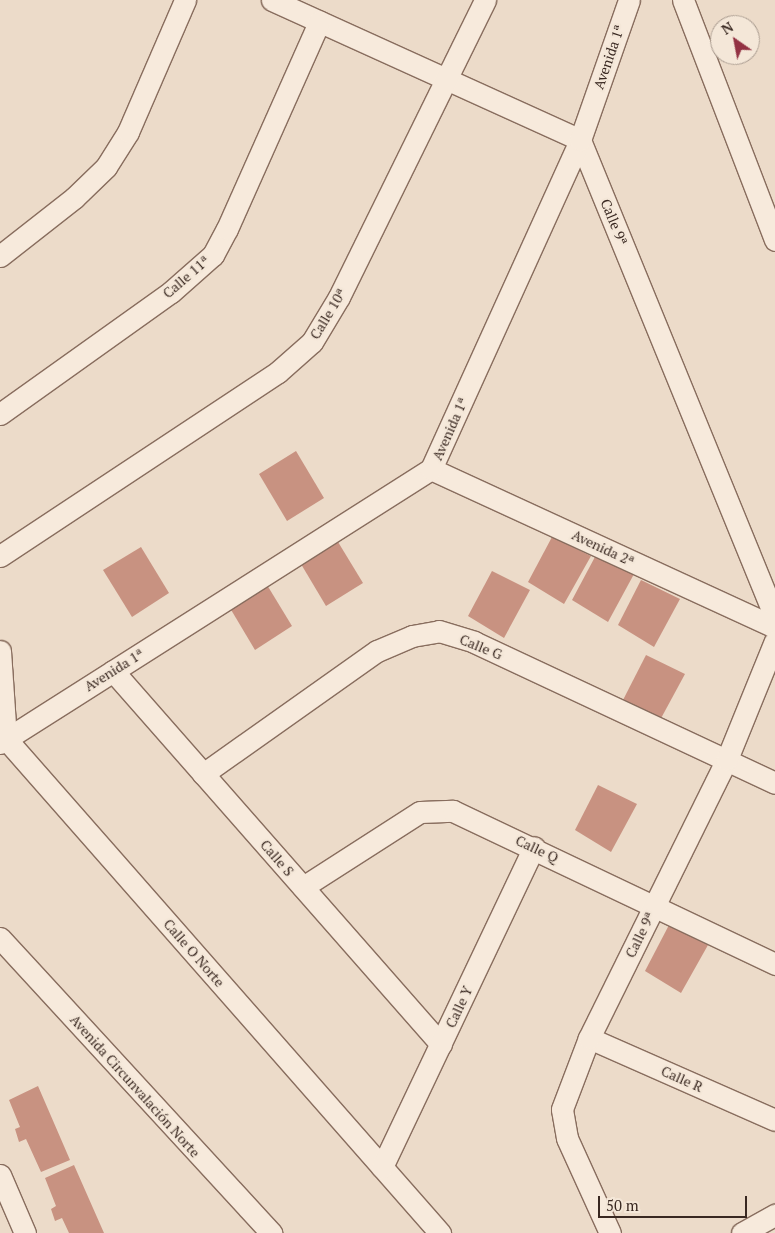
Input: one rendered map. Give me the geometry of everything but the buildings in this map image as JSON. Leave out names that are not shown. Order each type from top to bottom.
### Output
[{"type":"street","points":[[0,256],[74,198],[106,167],[128,132],[185,0]]},
{"type":"street","points":[[272,0],[580,140]]},
{"type":"street","name":"Calle 10ª","points":[[0,556],[278,372],[312,342],[339,297],[485,0]]},
{"type":"street","name":"Avenida 1ª","points":[[3,741],[432,469],[580,140],[629,0]]},
{"type":"street","points":[[683,0],[775,240]]},
{"type":"street","name":"Calle 11ª","points":[[0,414],[171,292],[212,255],[227,229],[319,22]]},
{"type":"street","name":"Calle 9ª","points":[[580,140],[775,617]]},
{"type":"street","name":"Avenida 2ª","points":[[432,469],[775,627]]},
{"type":"street","name":"Calle G","points":[[203,774],[377,651],[412,636],[438,631],[474,642],[775,783]]},
{"type":"street","name":"Calle 9ª","points":[[610,1233],[567,1138],[562,1109],[589,1038],[727,759],[775,641]]},
{"type":"street","points":[[0,651],[3,741]]},
{"type":"street","name":"Calle S","points":[[113,671],[441,1045]]},
{"type":"street","name":"Calle O Norte","points":[[3,741],[440,1233]]},
{"type":"street","name":"Calle Q","points":[[303,887],[420,812],[453,811],[534,847],[775,964]]},
{"type":"street","name":"Calle Y","points":[[382,1167],[534,847]]},
{"type":"street","name":"Avenida Circunvalación Norte","points":[[0,938],[271,1233]]},
{"type":"street","name":"Calle R","points":[[589,1038],[775,1120]]},
{"type":"street","points":[[0,1175],[25,1233]]},
{"type":"street","points":[[742,1233],[775,1215]]}]
